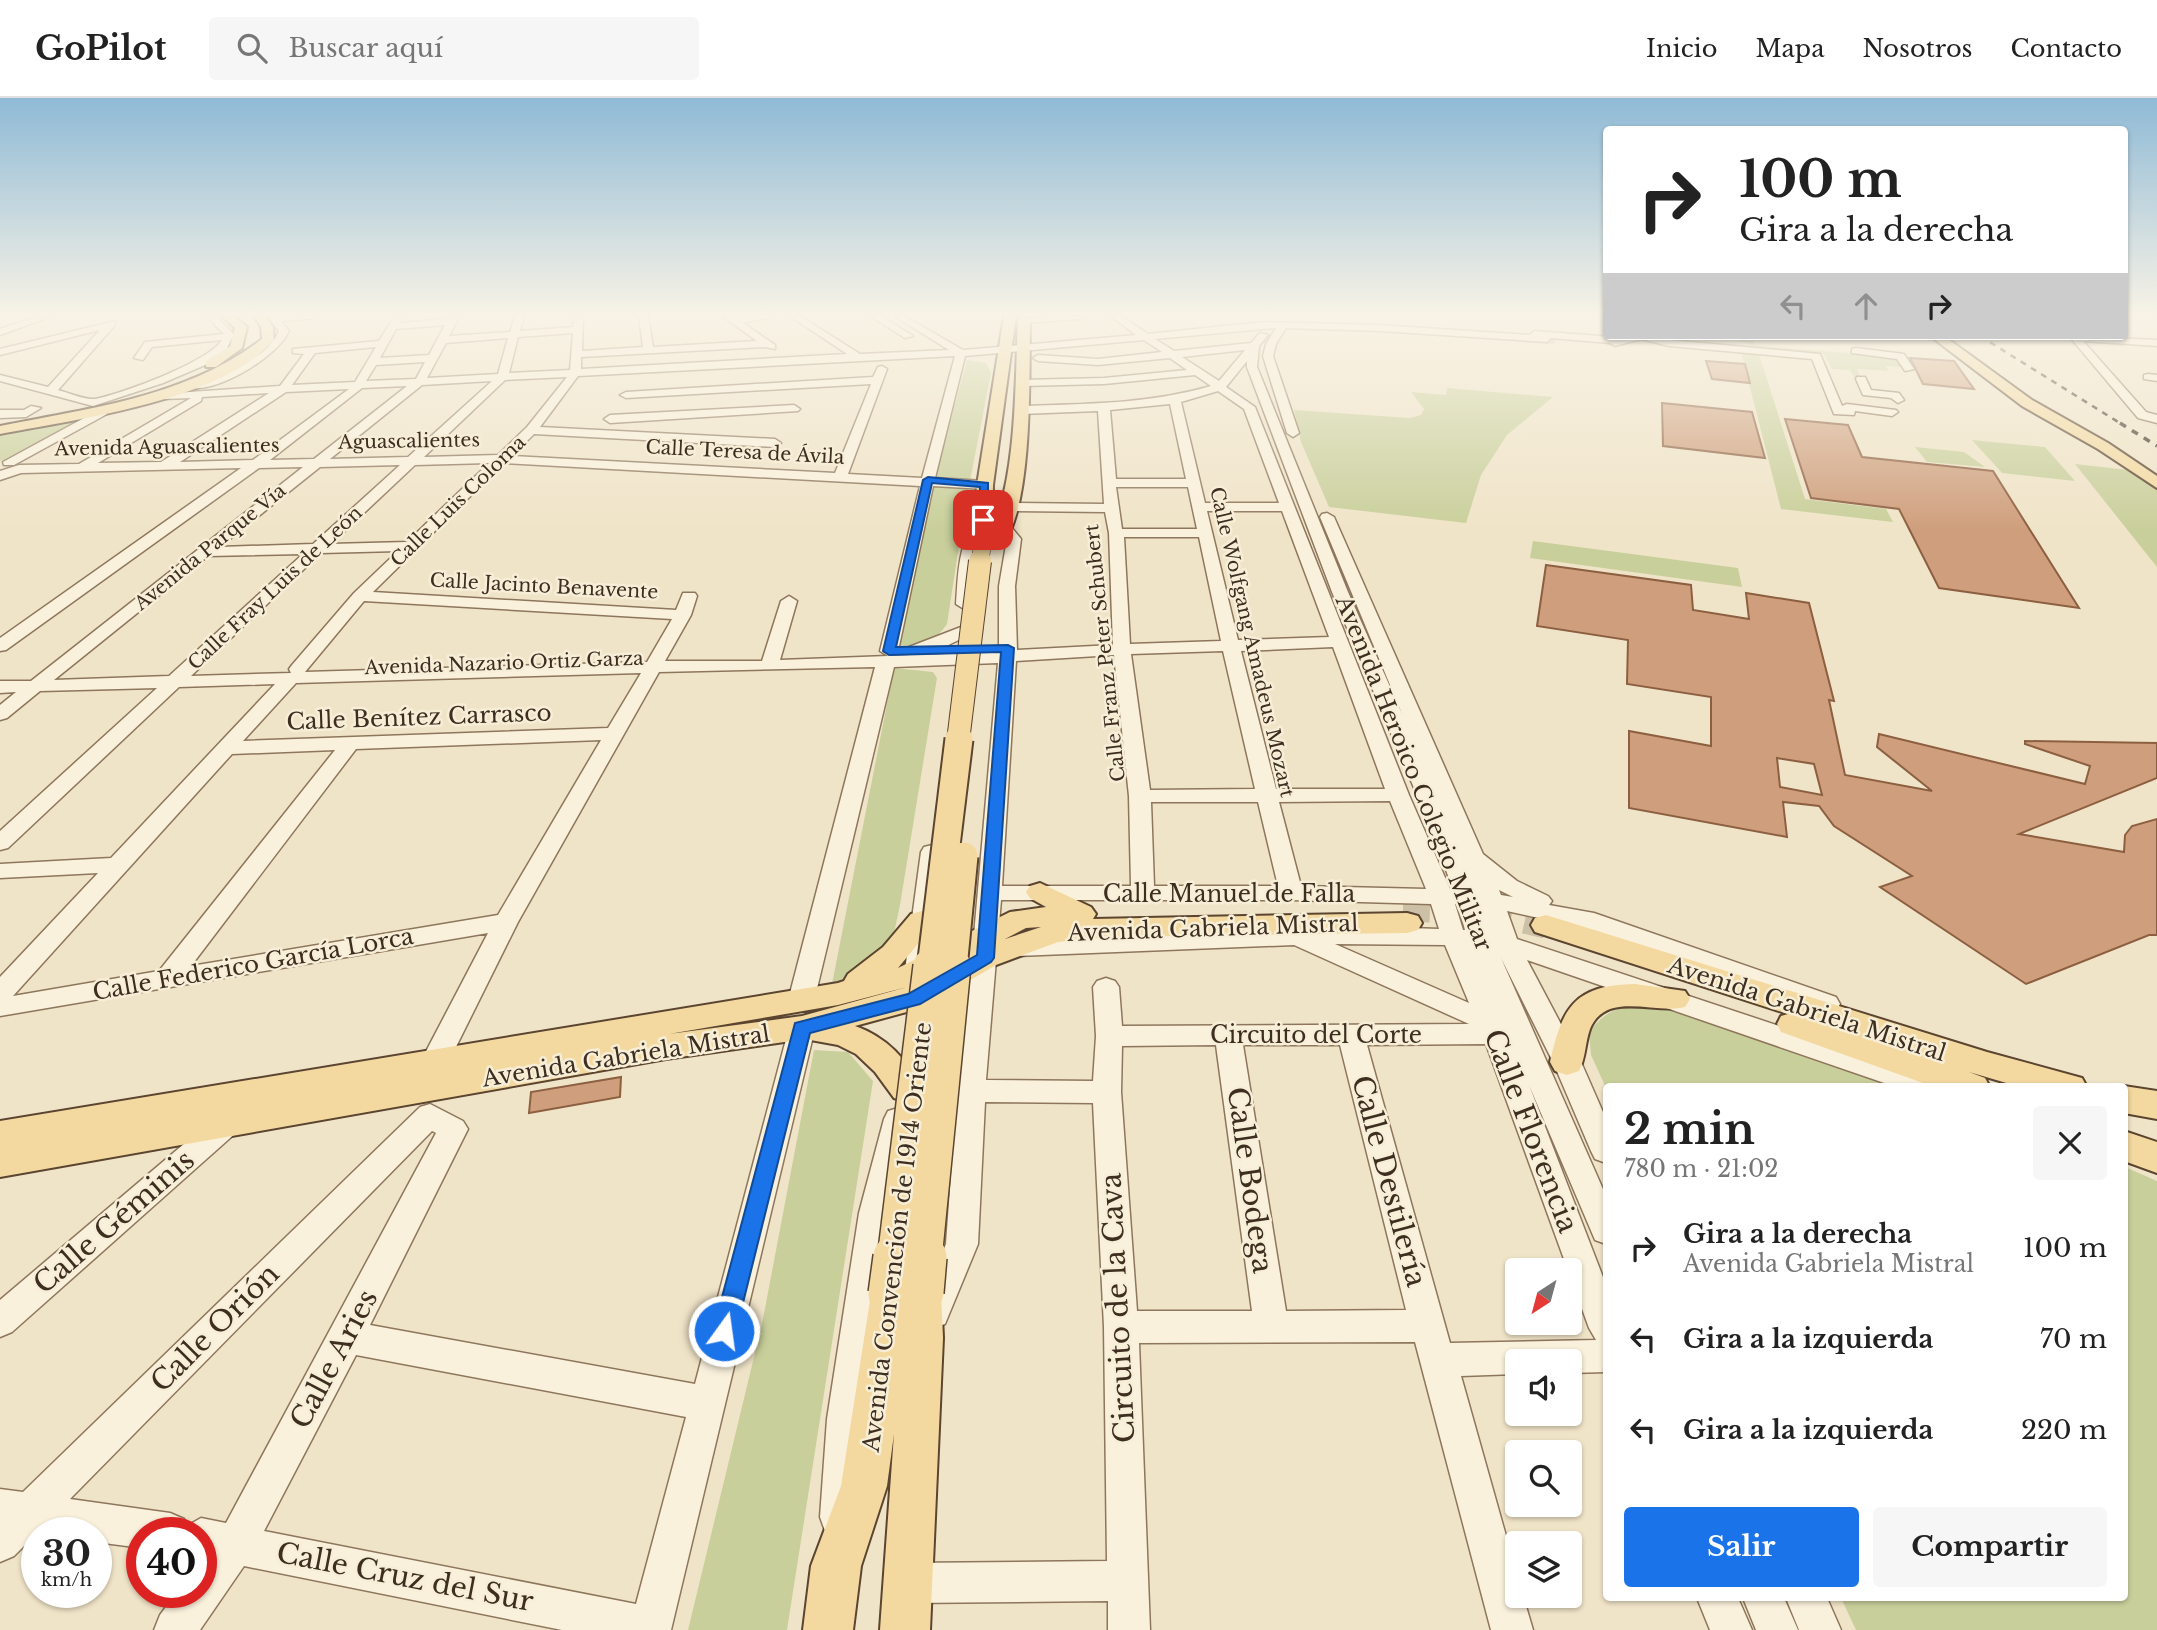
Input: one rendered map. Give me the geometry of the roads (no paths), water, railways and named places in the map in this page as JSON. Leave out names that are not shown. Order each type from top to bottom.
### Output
[{"type":"main road","points":[[2,430],[97,408],[150,387]]},
{"type":"main road","points":[[2,430],[122,404],[174,387]]},
{"type":"main road","points":[[198,392],[202,387]]},
{"type":"main road","name":"Avenida Convención de 1914 Oriente","points":[[828,1630],[836,1566],[864,1486],[906,1293],[992,533],[985,485],[1000,387]]},
{"type":"main road","name":"Avenida Convención de 1914 Oriente","points":[[992,533],[1012,507],[1022,387]]},
{"type":"main road","points":[[2006,387],[2027,403],[2103,446],[2157,483]]},
{"type":"main road","points":[[2026,387],[2049,406],[2157,468]]},
{"type":"main road","points":[[1040,892],[1081,914]]},
{"type":"main road","name":"Avenida Gabriela Mistral","points":[[0,1162],[666,1047],[916,986],[996,947],[1054,933],[1108,927],[1405,916],[1194,909],[1081,914],[1020,919],[996,947]]},
{"type":"main road","points":[[838,994],[878,971],[897,953],[922,921]]},
{"type":"main road","name":"Avenida Gabriela Mistral","points":[[1544,932],[1980,1076],[2037,1083]]},
{"type":"main road","name":"Avenida Gabriela Mistral","points":[[801,1014],[838,994],[916,986]]},
{"type":"main road","points":[[1567,1062],[1577,1020],[1602,998],[1622,994],[1674,999]]},
{"type":"main road","points":[[801,1014],[868,1043],[889,1063],[905,1089]]},
{"type":"main road","name":"Avenida Gabriela Mistral","points":[[0,1135],[434,1088]]},
{"type":"main road","points":[[2128,1100],[2157,1105]]},
{"type":"main road","name":"Avenida Convención de 1914 Oriente","points":[[905,1630],[922,1338],[906,1293]]},
{"type":"street","points":[[41,387],[97,408],[140,404],[198,392]]},
{"type":"street","points":[[80,469],[206,387]]},
{"type":"street","points":[[161,468],[284,387]]},
{"type":"street","points":[[164,397],[336,387]]},
{"type":"street","points":[[256,464],[357,387]]},
{"type":"street","name":"Avenida Parque Vía","points":[[0,714],[411,387]]},
{"type":"street","name":"Calle Fray Luis de León","points":[[0,843],[491,387]]},
{"type":"street","name":"Calle Luis Coloma","points":[[0,993],[227,748],[360,596],[531,430],[564,387]]},
{"type":"street","points":[[599,433],[632,387]]},
{"type":"street","points":[[626,395],[750,387]]},
{"type":"street","points":[[776,442],[805,387]]},
{"type":"street","points":[[840,477],[874,387]]},
{"type":"street","points":[[650,1628],[952,387]]},
{"type":"street","points":[[1021,410],[1104,408],[1175,400],[1218,387]]},
{"type":"street","name":"Avenida Heroico Colegio Militar","points":[[1221,387],[1249,407],[1398,795],[1441,896]]},
{"type":"street","name":"Avenida Heroico Colegio Militar","points":[[1260,387],[1352,622],[1441,828],[1506,944],[1567,1062],[1603,1144]]},
{"type":"street","name":"Avenida Heroico Colegio Militar","points":[[1278,387],[1299,452],[1472,855],[1480,898],[1480,939],[1503,1030],[1603,1224]]},
{"type":"street","points":[[1828,387],[1838,412],[1850,413],[1847,407],[1892,412]]},
{"type":"street","points":[[1865,387],[1867,393],[1895,396],[1898,400]]},
{"type":"street","points":[[1903,387],[1912,403]]},
{"type":"street","points":[[2119,387],[2143,415],[2153,419]]},
{"type":"street","points":[[140,404],[198,392],[281,391]]},
{"type":"street","name":"Calle Wolfgang Amadeus Mozart","points":[[1175,400],[1291,893]]},
{"type":"street","points":[[0,476],[9,465],[97,408]]},
{"type":"street","name":"Calle Franz Peter Schubert","points":[[1104,408],[1111,508],[1116,533],[1122,650],[1140,796],[1143,894]]},
{"type":"street","points":[[610,419],[776,442]]},
{"type":"street","points":[[531,430],[776,442]]},
{"type":"street","name":"Calle Teresa de Ávila","points":[[502,459],[776,442],[840,477],[985,485]]},
{"type":"street","name":"Aguascalientes","points":[[316,462],[502,459]]},
{"type":"street","name":"Avenida Aguascalientes","points":[[9,465],[80,469],[316,462]]},
{"type":"street","name":"Avenida Parque Vía","points":[[0,646],[256,464]]},
{"type":"street","points":[[1110,482],[1193,483]]},
{"type":"street","points":[[1012,507],[1111,508]]},
{"type":"street","points":[[1199,507],[1289,507]]},
{"type":"street","name":"Avenida Convención de 1914 Oriente","points":[[836,1566],[846,1405],[875,1213],[905,1089],[922,921],[960,647],[970,544],[992,533],[1014,539],[1007,586],[1007,646],[989,893],[996,947],[971,1091],[962,1244],[922,1338]]},
{"type":"street","points":[[1116,533],[1205,533]]},
{"type":"street","points":[[206,552],[318,547],[412,547]]},
{"type":"street","name":"Calle Jacinto Benavente","points":[[360,596],[682,615]]},
{"type":"street","points":[[434,1088],[506,922],[682,615],[689,596]]},
{"type":"street","points":[[770,661],[789,601]]},
{"type":"street","name":"Avenida Nazario Ortiz Garza","points":[[887,656],[960,647],[1007,646],[1045,651],[1122,650],[1339,642]]},
{"type":"street","name":"Avenida Nazario Ortiz Garza","points":[[0,687],[40,681],[770,661],[887,656],[960,647]]},
{"type":"street","name":"Avenida Nazario Ortiz Garza","points":[[0,676],[40,681]]},
{"type":"street","name":"Calle Benítez Carrasco","points":[[227,748],[612,734]]},
{"type":"street","points":[[167,979],[349,745]]},
{"type":"street","points":[[1391,771],[1417,771]]},
{"type":"street","points":[[1140,796],[1398,795]]},
{"type":"street","points":[[1414,828],[1441,828]]},
{"type":"street","points":[[1472,855],[1509,886],[1548,905],[1761,979],[1980,1076]]},
{"type":"street","points":[[0,870],[116,865]]},
{"type":"street","name":"Calle Manuel de Falla","points":[[989,893],[1441,896],[1480,898],[1598,924]]},
{"type":"street","name":"Calle Florencia","points":[[1441,896],[1452,936],[1503,1030],[1603,1319]]},
{"type":"street","name":"Calle Federico García Lorca","points":[[0,1007],[506,922]]},
{"type":"street","points":[[1294,936],[1503,1030]]},
{"type":"street","name":"Calle Manuel de Falla","points":[[996,947],[1294,936],[1452,936],[1506,944]]},
{"type":"street","name":"Avenida Gabriela Mistral","points":[[1506,944],[1917,1083]]},
{"type":"street","name":"Circuito de la Cava","points":[[1106,987],[1109,1035],[1107,1092],[1121,1327],[1129,1630]]},
{"type":"street","name":"Circuito del Corte","points":[[1109,1035],[1351,1036],[1503,1030]]},
{"type":"street","name":"Calle Bodega","points":[[1228,1035],[1271,1325]]},
{"type":"street","name":"Calle Destilería","points":[[1351,1036],[1512,1630]]},
{"type":"street","name":"Calle Aries","points":[[175,1630],[219,1540],[347,1337],[453,1129],[434,1088]]},
{"type":"street","name":"Calle Orión","points":[[0,1542],[14,1510],[434,1088]]},
{"type":"street","points":[[971,1091],[1107,1092]]},
{"type":"street","name":"Calle Géminis","points":[[0,1321],[228,1123]]},
{"type":"street","points":[[1121,1327],[1271,1325],[1433,1343],[1603,1356]]},
{"type":"street","points":[[347,1337],[706,1403]]},
{"type":"street","points":[[14,1510],[126,1527]]},
{"type":"street","name":"Calle Cruz del Sur","points":[[219,1540],[650,1628]]},
{"type":"street","points":[[909,1583],[1128,1581]]},
{"type":"street","points":[[1718,1601],[1731,1630]]},
{"type":"street","points":[[1764,1601],[1777,1630]]},
{"type":"street","points":[[1807,1601],[1820,1630]]},
{"type":"tunnel","points":[[1403,908],[1484,911],[1546,925]]},
{"type":"railway","points":[[2063,387],[2123,425]]},
{"type":"railway","points":[[2120,423],[2157,446]]}]
